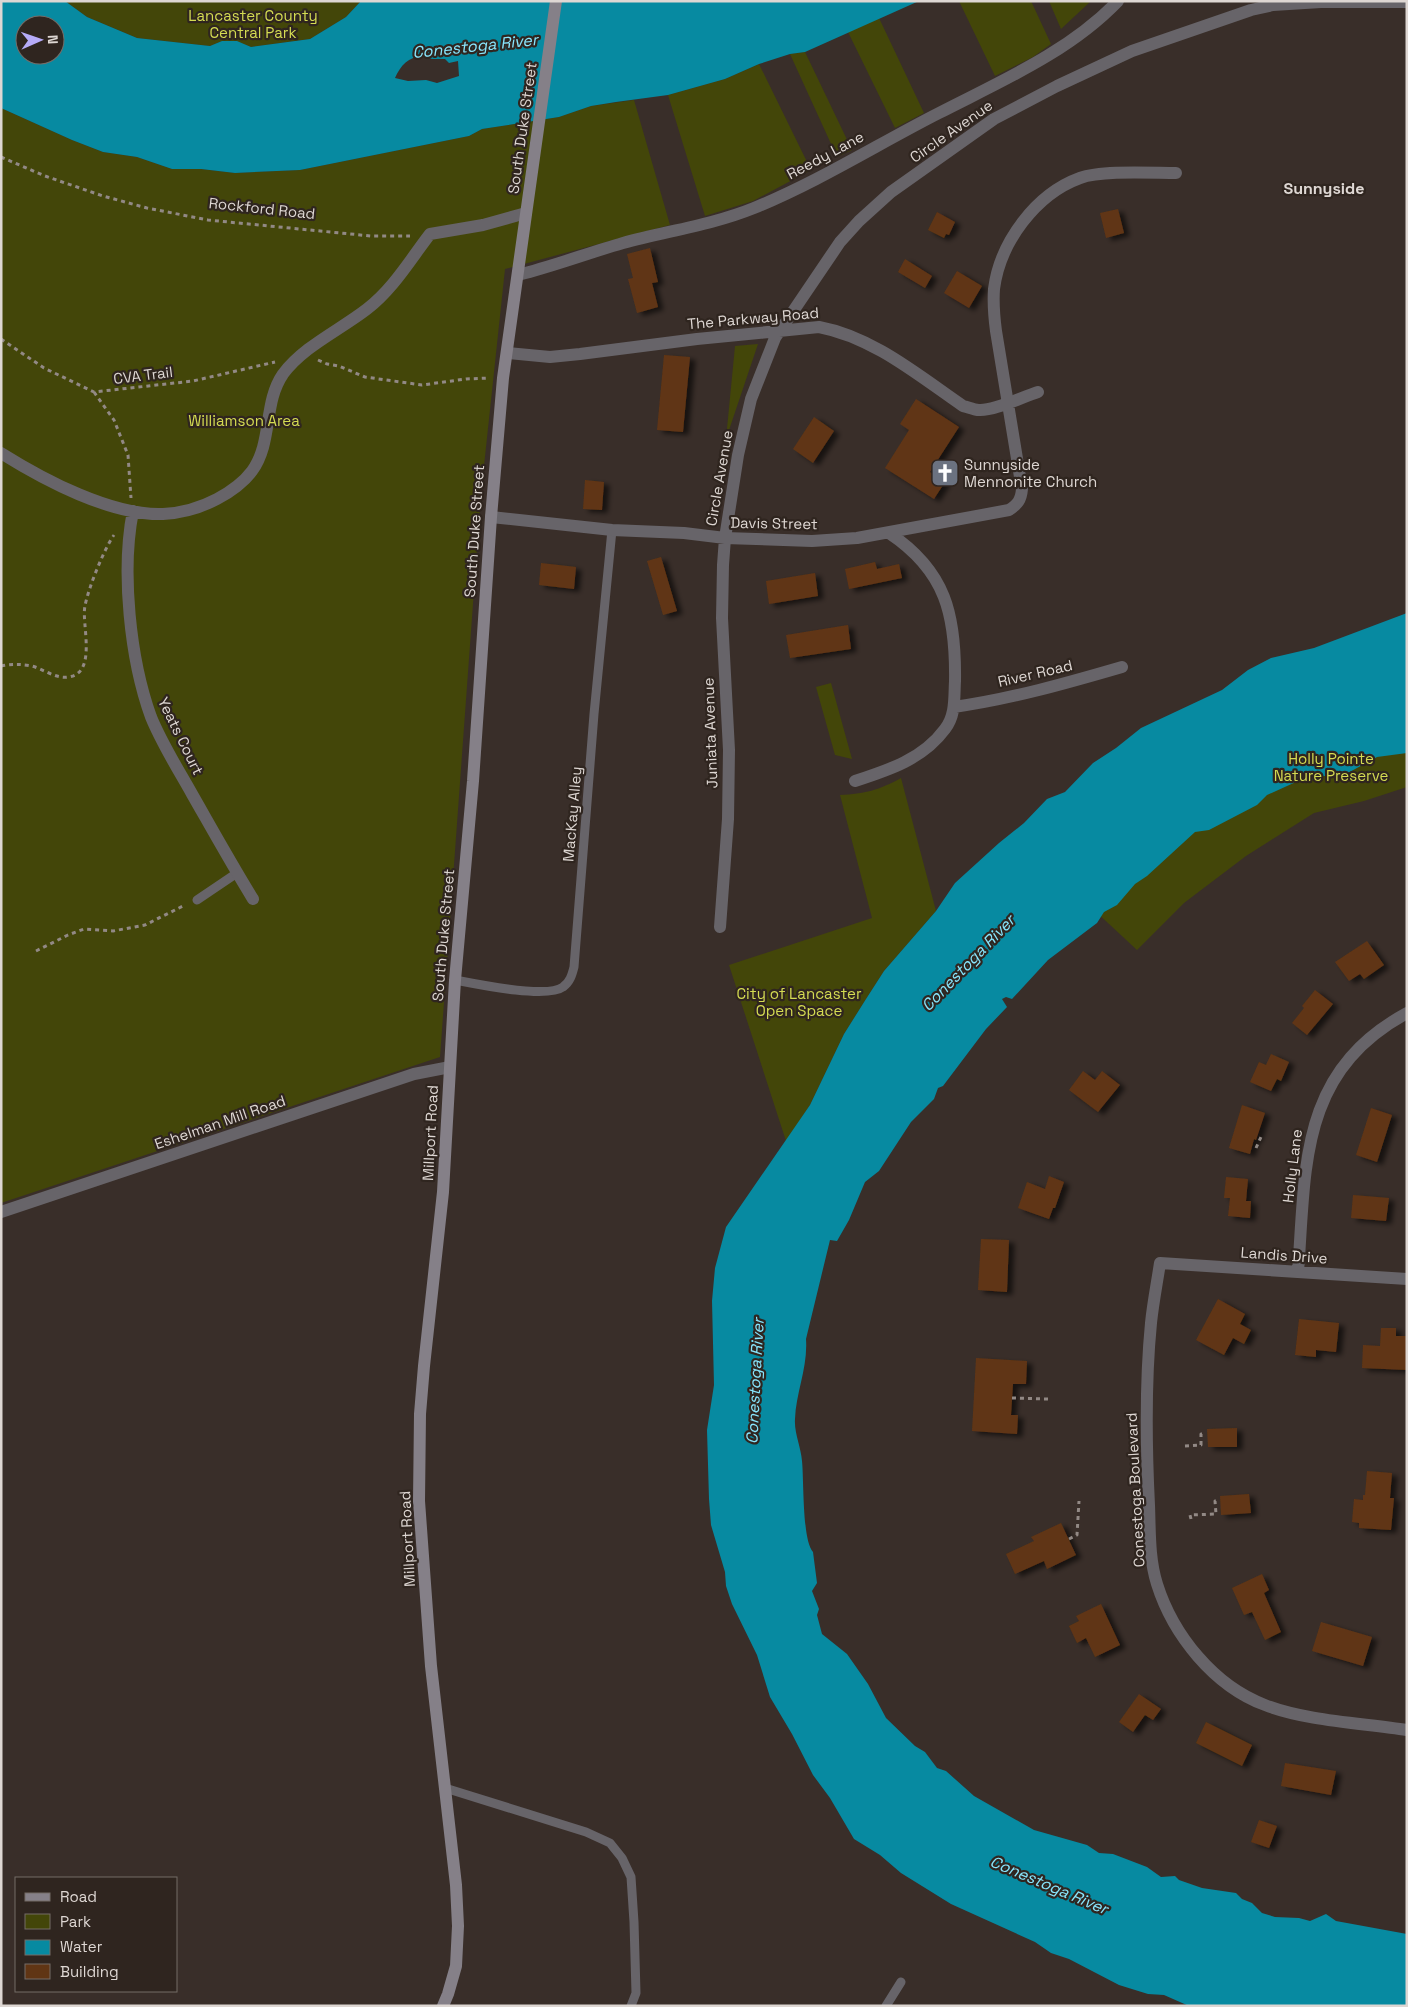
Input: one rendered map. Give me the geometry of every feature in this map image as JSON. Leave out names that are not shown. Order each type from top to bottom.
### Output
[{"type":"main road","name":"South Duke Street","points":[[450,1067],[503,378],[556,1]]},
{"type":"main road","name":"Millport Road","points":[[443,2006],[456,1966],[457,1898],[431,1666],[419,1501],[422,1385],[443,1192],[450,1067]]},
{"type":"street","name":"Reedy Lane","points":[[518,275],[554,266],[621,244],[722,220],[754,208],[810,182],[1052,54],[1108,12],[1118,1]]},
{"type":"street","name":"Circle Avenue","points":[[725,538],[738,455],[751,399],[774,338],[840,242],[859,221],[891,192],[994,119],[1057,86],[1132,51],[1273,4],[1407,2]]},
{"type":"street","points":[[1007,402],[993,305],[994,286],[1010,240],[1018,228],[1051,195],[1081,177],[1100,174],[1176,173]]},
{"type":"street","points":[[1,453],[26,469],[68,489],[114,506],[133,511],[162,514],[201,507],[240,484],[253,470],[264,446],[272,396],[283,375],[298,358],[368,309],[388,290],[430,234],[482,225],[526,212]]},
{"type":"street","name":"The Parkway Road","points":[[507,353],[550,357],[697,339],[819,327],[839,330],[883,352],[963,406],[979,410],[995,409],[1007,402],[1038,392]]},
{"type":"street","name":"Davis Street","points":[[491,517],[612,530],[684,533],[725,538],[812,541],[857,538],[889,533],[1009,510],[1016,506],[1021,499],[1022,489],[1007,402]]},
{"type":"street","name":"Yeats Court","points":[[133,511],[128,556],[129,598],[134,652],[142,689],[152,718],[168,752],[253,899]]},
{"type":"street","points":[[855,782],[887,770],[921,753],[946,728],[954,707],[955,664],[952,622],[947,603],[940,586],[928,567],[906,544],[889,533]]},
{"type":"street","name":"Juniata Avenue","points":[[720,927],[728,819],[729,750],[722,618],[725,538]]},
{"type":"street","name":"River Road","points":[[954,707],[975,704],[1082,679],[1122,667]]},
{"type":"street","name":"Holly Lane","points":[[1298,1272],[1305,1168],[1311,1134],[1320,1106],[1333,1081],[1349,1058],[1368,1039],[1390,1022],[1407,1013]]},
{"type":"street","name":"Eshelman Mill Road","points":[[1,1212],[414,1074],[450,1067]]},
{"type":"street","name":"Landis Drive","points":[[1160,1263],[1407,1279]]},
{"type":"street","name":"Conestoga Boulevard","points":[[1160,1263],[1150,1331],[1147,1470],[1154,1566],[1163,1601],[1175,1626],[1190,1647],[1214,1673],[1231,1687],[1265,1705],[1317,1717],[1407,1730]]},
{"type":"lane","name":"MacKay Alley","points":[[456,980],[497,988],[550,992],[563,988],[571,979],[574,967],[612,530]]},
{"type":"lane","points":[[197,900],[237,873]]},
{"type":"lane","points":[[445,1788],[586,1832],[610,1843],[622,1858],[631,1877],[636,1975],[636,1993],[631,2006]]},
{"type":"lane","points":[[886,2006],[901,1982]]},
{"type":"path","name":"Rockford Road","points":[[1,157],[103,196],[147,208],[208,220],[371,236],[430,234]]},
{"type":"path","points":[[1,163],[9,161]]},
{"type":"path","name":"CVA Trail","points":[[1,339],[44,368],[94,392],[193,381],[257,365],[298,358]]},
{"type":"path","points":[[326,364],[340,366],[365,377],[422,385],[466,378],[503,378]]},
{"type":"path","points":[[94,392],[114,420],[128,455],[133,511]]},
{"type":"path","points":[[1,666],[14,664],[33,666],[68,678],[77,673],[85,662],[84,606],[107,548],[116,533]]},
{"type":"path","points":[[36,951],[84,929],[97,928],[113,931],[145,925],[197,900]]},
{"type":"path","points":[[1256,1148],[1261,1137],[1258,1136]]},
{"type":"path","points":[[1012,1398],[1048,1399]]},
{"type":"path","points":[[1185,1446],[1201,1446],[1201,1434],[1203,1434]]},
{"type":"path","points":[[1069,1540],[1077,1535],[1080,1501]]},
{"type":"path","points":[[1191,1519],[1190,1515],[1216,1514],[1214,1501],[1217,1501]]},
{"type":"green space","name":"Lancaster County Central Park","points":[[65,1],[361,1],[346,17],[310,39],[251,47],[236,41],[222,41],[210,46],[137,38],[87,17]]},
{"type":"green space","points":[[959,1],[1031,1],[1051,44],[1033,57],[995,76]]},
{"type":"green space","points":[[1049,1],[1091,1],[1061,29]]},
{"type":"green space","points":[[879,18],[924,113],[895,128],[848,32]]},
{"type":"green space","points":[[805,52],[852,150],[837,157],[790,54]]},
{"type":"green space","points":[[759,64],[811,170],[753,201],[705,216],[668,95],[725,79]]},
{"type":"green space","name":"Williamson Area","points":[[634,100],[670,225],[505,269],[481,494],[440,1057],[1,1203],[1,108],[103,152],[137,157],[172,169],[201,169],[235,173],[300,170],[469,136],[482,129],[559,117],[591,106]]},
{"type":"green space","points":[[758,344],[726,439],[735,346]]},
{"type":"green space","points":[[831,683],[852,759],[835,755],[816,687]]},
{"type":"green space","name":"Holly Pointe Nature Preserve","points":[[1407,709],[1407,787],[1364,801],[1314,813],[1246,856],[1184,903],[1137,950],[1080,897]]},
{"type":"green space","name":"City of Lancaster Open Space","points":[[901,778],[936,911],[884,971],[844,1034],[810,1105],[786,1141],[729,965],[872,918],[840,795],[872,791]]},
{"type":"water","name":"Conestoga River","points":[[1,1],[65,1],[87,17],[137,38],[210,46],[222,41],[237,41],[251,47],[310,39],[346,17],[361,1],[919,1],[805,52],[790,54],[759,64],[725,79],[668,95],[591,106],[559,117],[482,129],[469,136],[300,170],[235,173],[201,169],[172,169],[137,157],[103,152],[1,108]],"holes":[[[423,56],[432,59],[445,59],[449,63],[458,61],[459,76],[437,83],[426,80],[408,81],[395,78],[400,69],[409,60]]]},
{"type":"water","name":"Conestoga River","points":[[1407,613],[1407,753],[1377,757],[1346,774],[1298,781],[1267,795],[1257,805],[1209,830],[1195,832],[1147,876],[1135,884],[1117,905],[1104,912],[1097,923],[1048,960],[1012,999],[1006,997],[1002,999],[1007,1007],[986,1029],[943,1086],[938,1088],[934,1099],[911,1122],[879,1171],[865,1182],[849,1220],[837,1241],[830,1240],[806,1339],[805,1360],[795,1424],[802,1461],[805,1523],[809,1545],[813,1552],[817,1583],[812,1591],[819,1609],[817,1615],[822,1634],[847,1654],[868,1684],[886,1718],[915,1746],[925,1752],[937,1768],[946,1771],[974,1796],[1034,1830],[1087,1845],[1099,1853],[1113,1854],[1147,1867],[1161,1877],[1175,1876],[1179,1880],[1202,1888],[1236,1893],[1242,1899],[1252,1903],[1262,1913],[1275,1917],[1299,1918],[1310,1921],[1326,1914],[1336,1921],[1407,1934],[1407,2006],[1189,2006],[1164,1995],[1148,1994],[1119,1985],[1069,1959],[1051,1953],[1035,1942],[951,1904],[901,1873],[880,1855],[854,1839],[830,1798],[813,1775],[770,1697],[757,1655],[732,1604],[711,1525],[707,1430],[714,1385],[712,1301],[715,1268],[726,1227],[810,1105],[844,1034],[884,971],[936,911],[955,883],[1024,823],[1047,799],[1065,792],[1093,763],[1141,728],[1222,690],[1248,670],[1271,658],[1314,648]]},
{"type":"building","points":[[1118,209],[1124,233],[1106,238],[1100,213]]},
{"type":"building","points":[[937,212],[955,222],[949,235],[946,234],[944,238],[928,230]]},
{"type":"building","points":[[650,248],[658,282],[652,283],[658,307],[637,313],[628,279],[633,278],[627,254]]},
{"type":"building","points":[[905,259],[932,276],[925,288],[898,272]]},
{"type":"building","points":[[957,271],[982,286],[969,308],[944,293]]},
{"type":"building","points":[[664,355],[690,357],[683,432],[657,430]]},
{"type":"building","points":[[916,399],[959,427],[930,472],[945,482],[934,499],[885,468],[909,430],[900,424]]},
{"type":"building","points":[[814,417],[834,431],[813,463],[793,449]]},
{"type":"building","points":[[585,480],[604,482],[602,510],[583,509]]},
{"type":"building","points":[[661,557],[677,611],[663,615],[647,561]]},
{"type":"building","points":[[875,562],[877,569],[899,564],[902,578],[849,589],[845,569]]},
{"type":"building","points":[[541,563],[576,567],[574,589],[539,585]]},
{"type":"building","points":[[815,573],[818,596],[769,604],[766,581]]},
{"type":"building","points":[[848,625],[851,649],[790,658],[786,635]]},
{"type":"building","points":[[1367,941],[1384,965],[1364,979],[1360,974],[1349,981],[1335,962]]},
{"type":"building","points":[[1315,990],[1333,1004],[1307,1035],[1292,1023],[1304,1008],[1302,1006]]},
{"type":"building","points":[[1271,1054],[1289,1062],[1281,1081],[1277,1079],[1271,1091],[1250,1082],[1259,1062],[1266,1065]]},
{"type":"building","points":[[1083,1071],[1095,1080],[1102,1071],[1120,1085],[1098,1112],[1069,1090]]},
{"type":"building","points":[[1242,1105],[1265,1113],[1250,1154],[1229,1148]]},
{"type":"building","points":[[1371,1108],[1392,1115],[1377,1162],[1356,1155]]},
{"type":"building","points":[[1049,1176],[1064,1182],[1049,1219],[1018,1208],[1027,1182],[1045,1189]]},
{"type":"building","points":[[1226,1177],[1248,1179],[1246,1201],[1251,1201],[1250,1218],[1228,1216],[1230,1198],[1224,1198]]},
{"type":"building","points":[[1353,1195],[1389,1198],[1386,1221],[1351,1218]]},
{"type":"building","points":[[981,1239],[1009,1240],[1007,1292],[978,1290]]},
{"type":"building","points":[[1218,1299],[1245,1314],[1240,1324],[1251,1330],[1244,1344],[1233,1338],[1224,1355],[1196,1340]]},
{"type":"building","points":[[1299,1319],[1339,1323],[1336,1352],[1316,1350],[1316,1357],[1295,1355]]},
{"type":"building","points":[[1381,1328],[1396,1328],[1396,1336],[1407,1336],[1407,1370],[1362,1368],[1363,1345],[1380,1346]]},
{"type":"building","points":[[976,1358],[1027,1361],[1026,1384],[1013,1384],[1011,1415],[1018,1415],[1017,1434],[972,1431]]},
{"type":"building","points":[[1237,1428],[1237,1447],[1208,1447],[1207,1429]]},
{"type":"building","points":[[1367,1471],[1392,1473],[1390,1498],[1394,1498],[1391,1530],[1359,1528],[1359,1523],[1352,1522],[1354,1499],[1363,1500],[1363,1495],[1365,1495]]},
{"type":"building","points":[[1249,1494],[1251,1513],[1221,1515],[1220,1496]]},
{"type":"building","points":[[1061,1523],[1076,1555],[1047,1569],[1044,1561],[1015,1574],[1006,1554],[1034,1541],[1031,1537]]},
{"type":"building","points":[[1262,1574],[1269,1590],[1264,1593],[1281,1632],[1265,1640],[1252,1612],[1244,1615],[1232,1588]]},
{"type":"building","points":[[1101,1604],[1120,1645],[1095,1657],[1086,1638],[1077,1643],[1069,1626],[1079,1621],[1076,1616]]},
{"type":"building","points":[[1321,1622],[1372,1637],[1363,1666],[1312,1651]]},
{"type":"building","points":[[1139,1694],[1161,1709],[1153,1720],[1145,1715],[1133,1732],[1119,1722]]},
{"type":"building","points":[[1206,1722],[1252,1745],[1242,1766],[1196,1743]]},
{"type":"building","points":[[1285,1763],[1336,1771],[1331,1795],[1281,1786]]},
{"type":"building","points":[[1259,1820],[1277,1826],[1269,1848],[1251,1842]]},
{"type":"place","name":"Sunnyside Mennonite Church","points":[[945,473]]},
{"type":"district","name":"Sunnyside","points":[[1324,188]]}]
